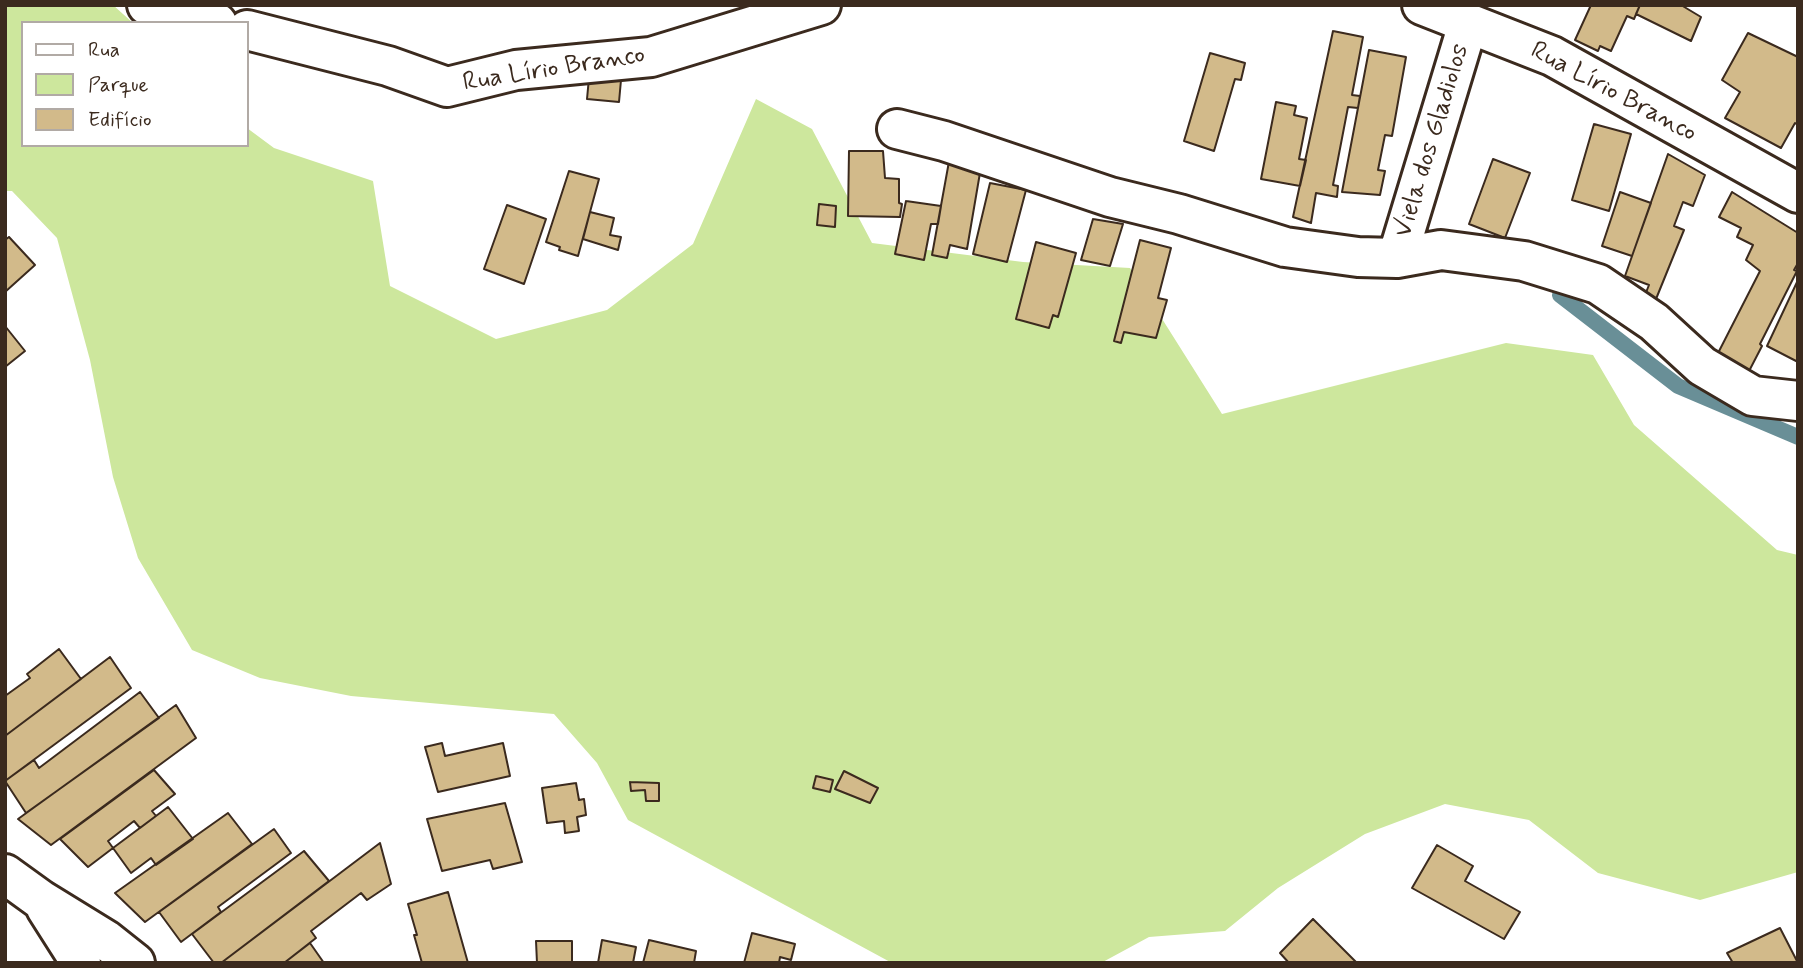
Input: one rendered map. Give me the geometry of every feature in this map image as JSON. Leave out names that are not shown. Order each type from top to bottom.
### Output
[{"type":"street","points":[[147,5],[209,21]]},
{"type":"street","name":"Rua Lírio Branco","points":[[248,30],[388,66],[447,87],[516,71],[651,57],[821,5]]},
{"type":"street","name":"Rua Lírio Branco","points":[[1422,5],[1552,56],[1798,193]]},
{"type":"street","name":"Viela dos Gladiolos","points":[[1398,258],[1468,24]]},
{"type":"street","points":[[897,129],[944,141],[1110,197],[1285,247],[1358,257],[1398,258],[1441,250],[1524,261],[1598,284],[1654,321],[1702,366],[1753,396],[1798,401]]},
{"type":"street","points":[[5,874],[106,940],[135,963]]},
{"type":"street","points":[[41,900],[81,963]]},
{"type":"green space","points":[[5,5],[113,5],[131,21],[21,21],[21,147],[248,147],[248,129],[274,148],[373,181],[390,286],[496,339],[607,310],[693,244],[756,99],[812,129],[872,243],[1023,262],[1130,268],[1222,414],[1506,343],[1593,355],[1634,425],[1777,550],[1798,555],[1798,872],[1700,900],[1598,873],[1529,820],[1445,804],[1365,834],[1278,888],[1225,931],[1149,937],[1101,963],[892,963],[628,820],[597,763],[554,714],[351,696],[260,678],[192,650],[138,558],[113,477],[90,360],[57,238],[12,191],[5,191]]},
{"type":"building","points":[[1591,5],[1640,5],[1634,19],[1627,16],[1611,51],[1600,46],[1598,51],[1575,40]]},
{"type":"building","points":[[1640,5],[1681,5],[1701,17],[1691,41],[1636,14]]},
{"type":"building","points":[[1333,31],[1363,37],[1352,95],[1360,96],[1358,108],[1348,107],[1333,185],[1338,186],[1337,197],[1316,193],[1311,223],[1293,217]]},
{"type":"building","points":[[1748,33],[1798,57],[1798,125],[1795,123],[1781,148],[1725,118],[1740,92],[1722,80]]},
{"type":"building","points":[[1369,50],[1406,57],[1392,136],[1385,135],[1378,170],[1385,171],[1380,195],[1342,192]]},
{"type":"building","points":[[1210,53],[1245,63],[1241,80],[1235,79],[1214,151],[1184,141]]},
{"type":"building","points":[[590,67],[622,69],[619,102],[587,99]]},
{"type":"building","points":[[1276,102],[1296,106],[1294,115],[1307,118],[1299,159],[1306,160],[1300,186],[1261,179]]},
{"type":"building","points":[[1594,124],[1631,134],[1609,211],[1572,200]]},
{"type":"building","points":[[849,151],[883,151],[885,178],[899,179],[899,203],[902,204],[900,217],[848,216]]},
{"type":"building","points":[[1668,154],[1705,175],[1693,206],[1683,202],[1674,226],[1684,230],[1656,299],[1645,295],[1649,285],[1625,276]]},
{"type":"building","points":[[950,156],[982,161],[967,249],[950,245],[947,258],[932,255]]},
{"type":"building","points":[[1493,159],[1530,173],[1505,238],[1469,224]]},
{"type":"building","points":[[569,171],[599,179],[578,256],[559,250],[560,247],[546,242]]},
{"type":"building","points":[[990,183],[1026,190],[1007,262],[973,254]]},
{"type":"building","points":[[1620,192],[1651,203],[1632,256],[1602,246]]},
{"type":"building","points":[[1732,192],[1798,233],[1798,263],[1794,270],[1797,271],[1747,375],[1715,359],[1760,271],[1746,260],[1753,245],[1737,237],[1741,228],[1719,217]]},
{"type":"building","points":[[906,201],[941,206],[938,224],[931,224],[924,260],[895,254]]},
{"type":"building","points":[[819,204],[836,206],[835,227],[817,225]]},
{"type":"building","points":[[507,205],[546,219],[524,284],[484,269]]},
{"type":"building","points":[[590,212],[614,218],[610,235],[621,237],[618,250],[583,239]]},
{"type":"building","points":[[1093,219],[1123,224],[1110,266],[1081,260]]},
{"type":"building","points":[[9,237],[35,265],[5,292],[5,240]]},
{"type":"building","points":[[1140,240],[1171,248],[1158,298],[1167,300],[1156,338],[1124,332],[1121,343],[1114,341]]},
{"type":"building","points":[[1036,242],[1076,253],[1058,317],[1053,315],[1049,328],[1016,319]]},
{"type":"building","points":[[1798,280],[1798,362],[1767,346]]},
{"type":"building","points":[[5,326],[25,351],[5,367]]},
{"type":"building","points":[[59,649],[81,679],[5,736],[5,696],[30,678],[27,674]]},
{"type":"building","points":[[110,657],[131,688],[5,781],[5,736]]},
{"type":"building","points":[[140,692],[159,718],[26,813],[5,781],[34,760],[39,768]]},
{"type":"building","points":[[176,705],[196,738],[51,845],[18,819]]},
{"type":"building","points":[[442,743],[445,756],[503,743],[510,776],[438,792],[425,747]]},
{"type":"building","points":[[154,770],[175,794],[152,811],[156,816],[140,828],[134,821],[108,841],[113,848],[88,867],[60,839]]},
{"type":"building","points":[[844,771],[878,788],[870,803],[835,789]]},
{"type":"building","points":[[816,776],[833,780],[830,792],[813,788]]},
{"type":"building","points":[[630,782],[659,783],[659,801],[646,801],[645,790],[631,791]]},
{"type":"building","points":[[576,783],[579,800],[584,799],[586,815],[577,817],[579,831],[565,833],[564,821],[547,823],[542,788]]},
{"type":"building","points":[[505,803],[522,862],[493,869],[490,860],[442,871],[427,819]]},
{"type":"building","points":[[168,807],[193,839],[156,865],[151,858],[131,873],[113,848]]},
{"type":"building","points":[[228,813],[252,844],[145,922],[115,893]]},
{"type":"building","points":[[274,829],[291,853],[218,907],[221,912],[181,942],[159,912]]},
{"type":"building","points":[[380,843],[391,884],[367,900],[361,893],[311,931],[316,938],[284,963],[221,963]]},
{"type":"building","points":[[1437,845],[1473,866],[1465,881],[1520,912],[1504,939],[1412,888]]},
{"type":"building","points":[[304,851],[329,881],[221,963],[214,963],[192,934]]},
{"type":"building","points":[[448,892],[468,963],[422,963],[408,904]]},
{"type":"building","points":[[1313,919],[1357,963],[1289,963],[1280,953]]},
{"type":"building","points":[[1780,928],[1798,963],[1733,963],[1727,953]]},
{"type":"building","points":[[752,933],[795,944],[791,960],[780,957],[779,963],[744,963]]},
{"type":"building","points":[[602,940],[636,947],[633,963],[598,963]]},
{"type":"building","points":[[649,940],[696,951],[694,963],[643,963]]},
{"type":"building","points":[[536,941],[572,941],[572,963],[537,963]]},
{"type":"building","points":[[310,943],[324,963],[284,963]]},
{"type":"waterway","points":[[1560,295],[1678,386],[1798,437]]}]
